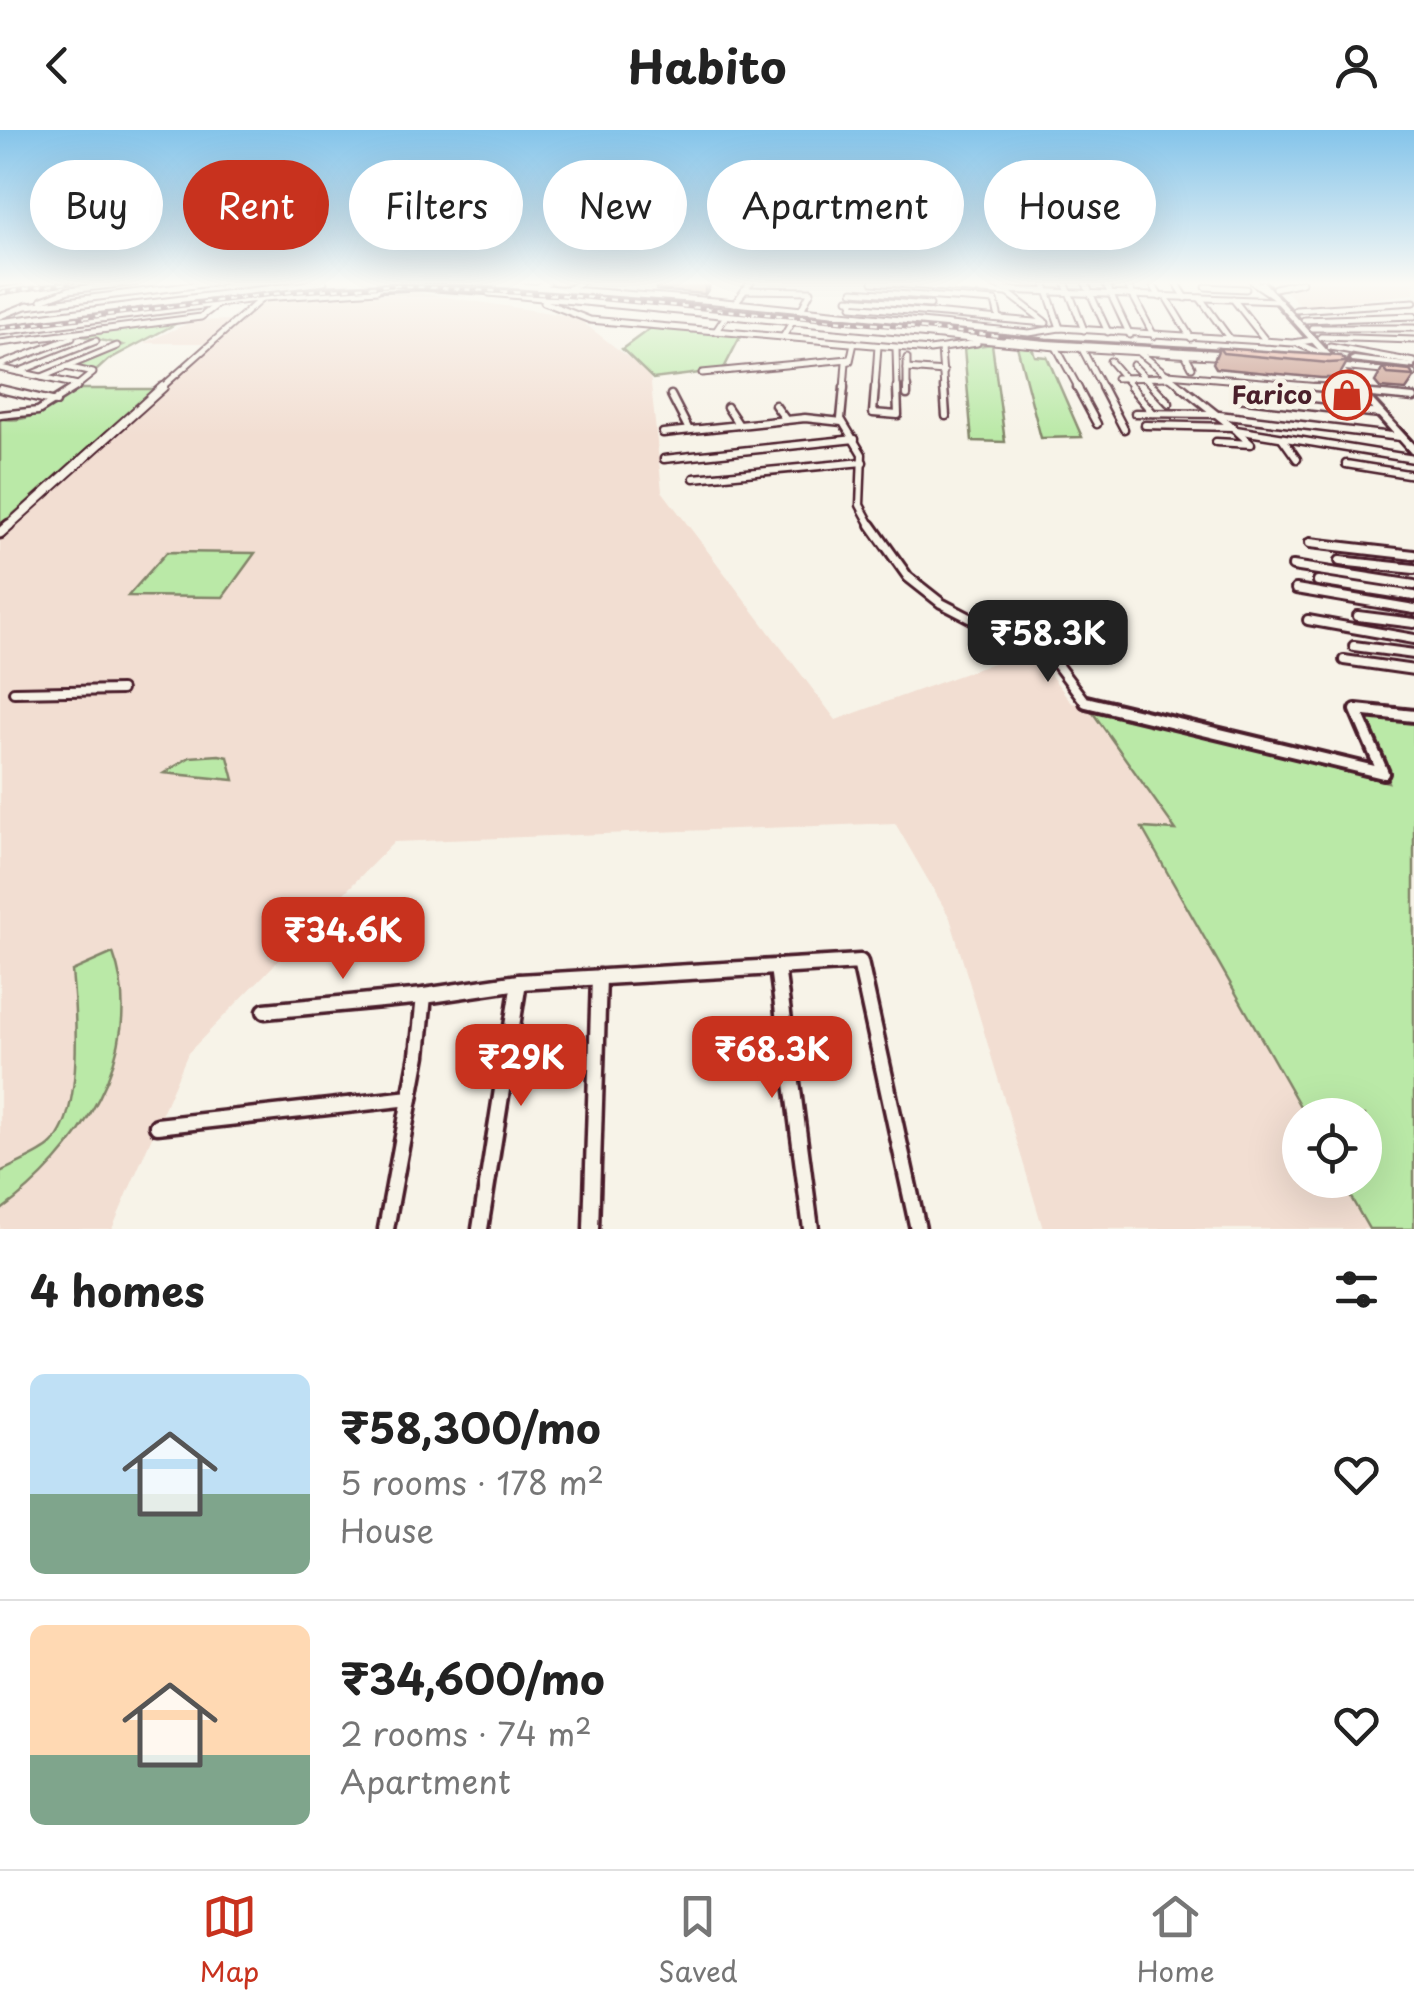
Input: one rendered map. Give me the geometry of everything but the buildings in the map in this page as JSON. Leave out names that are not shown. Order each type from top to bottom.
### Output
[{"type":"main road","points":[[934,333],[1255,355]]},
{"type":"main road","points":[[1010,333],[1314,359]]},
{"type":"main road","points":[[1313,333],[1353,363],[1414,368]]},
{"type":"main road","points":[[1314,333],[1353,363],[1372,394],[1414,440]]},
{"type":"main road","points":[[1297,358],[1314,359]]},
{"type":"main road","points":[[1353,363],[1360,391],[1414,451]]},
{"type":"street","points":[[25,340],[28,333]]},
{"type":"street","points":[[0,346],[89,333]]},
{"type":"street","points":[[0,533],[219,333]]},
{"type":"street","points":[[746,333],[941,349],[981,338]]},
{"type":"street","points":[[808,339],[811,333]]},
{"type":"street","points":[[925,333],[981,338],[1008,347],[1056,347],[1084,353]]},
{"type":"street","points":[[1012,333],[1036,333]]},
{"type":"street","points":[[1117,333],[1293,343],[1317,339],[1414,340]]},
{"type":"street","points":[[1189,333],[1192,338]]},
{"type":"street","points":[[1226,333],[1230,339]]},
{"type":"street","points":[[1260,333],[1266,341]]},
{"type":"street","points":[[0,367],[77,335],[117,346],[42,377]]},
{"type":"street","points":[[18,372],[96,341]]},
{"type":"street","points":[[854,343],[846,362],[842,422],[855,439],[863,462],[857,496],[884,548],[908,577],[942,602],[1055,662],[1086,702],[1382,773],[1356,710],[1414,716]]},
{"type":"street","points":[[1293,343],[1318,352],[1328,362],[1314,359]]},
{"type":"street","points":[[877,356],[899,362],[898,415],[873,413],[877,356],[878,346]]},
{"type":"street","points":[[1056,347],[1096,424]]},
{"type":"street","points":[[895,358],[896,348]]},
{"type":"street","points":[[941,349],[946,416]]},
{"type":"street","points":[[1084,353],[1124,429]]},
{"type":"street","points":[[1140,353],[1250,444],[1216,442]]},
{"type":"street","points":[[1185,354],[1192,367]]},
{"type":"street","points":[[1060,355],[1236,357]]},
{"type":"street","points":[[907,358],[907,395]]},
{"type":"street","points":[[702,374],[850,359]]},
{"type":"street","points":[[1314,359],[1353,363]]},
{"type":"street","points":[[1110,361],[1153,413]]},
{"type":"street","points":[[1133,365],[1169,404]]},
{"type":"street","points":[[0,367],[78,385]]},
{"type":"street","points":[[0,415],[17,418],[56,402],[93,373],[66,367]]},
{"type":"street","points":[[907,369],[944,372]]},
{"type":"street","points":[[1116,378],[1169,376],[1360,391]]},
{"type":"street","points":[[0,389],[56,402]]},
{"type":"street","points":[[670,394],[689,430]]},
{"type":"street","points":[[1372,394],[1414,398]]},
{"type":"street","points":[[1237,398],[1380,414]]},
{"type":"street","points":[[775,405],[786,420]]},
{"type":"street","points":[[728,407],[739,425]]},
{"type":"street","points":[[1135,413],[1217,414],[1400,437]]},
{"type":"street","points":[[663,433],[786,420],[842,422]]},
{"type":"street","points":[[1144,424],[1234,429],[1414,459]]},
{"type":"street","points":[[1282,438],[1297,459]]},
{"type":"street","points":[[664,459],[855,439]]},
{"type":"street","points":[[694,478],[863,462]]},
{"type":"street","points":[[1346,464],[1414,475]]},
{"type":"street","points":[[1310,543],[1414,554]]},
{"type":"street","points":[[1340,561],[1414,569]]},
{"type":"street","points":[[1292,566],[1414,584]]},
{"type":"street","points":[[1318,581],[1414,596]]},
{"type":"street","points":[[1296,589],[1414,609]]},
{"type":"street","points":[[1358,616],[1414,623]]},
{"type":"street","points":[[1308,620],[1414,639]]},
{"type":"street","points":[[1354,646],[1414,654]]},
{"type":"street","points":[[1344,660],[1414,670]]},
{"type":"street","points":[[14,692],[121,690]]},
{"type":"street","points":[[266,1011],[424,996],[519,982],[860,962],[918,1229]]},
{"type":"street","points":[[777,967],[811,1229]]},
{"type":"street","points":[[591,1229],[599,977]]},
{"type":"street","points":[[480,1229],[519,982]]},
{"type":"street","points":[[385,1229],[410,1098],[424,996]]},
{"type":"street","points":[[157,1126],[410,1098]]},
{"type":"shaded area","points":[[166,333],[216,333],[205,343],[144,343]]},
{"type":"shaded area","points":[[226,333],[597,333],[650,374],[662,491],[836,720],[1021,653],[1043,665],[1072,703],[1088,706],[1177,831],[1143,828],[1295,1098],[1282,1098],[1282,1198],[1351,1198],[1369,1229],[1043,1229],[950,918],[895,823],[394,842],[188,1053],[112,1229],[0,1229],[0,538]]},
{"type":"green space","points":[[158,333],[108,360],[95,372],[70,367],[123,345],[82,336]]},
{"type":"green space","points":[[643,333],[741,335],[723,370],[653,379],[622,349]]},
{"type":"green space","points":[[992,344],[1005,442],[972,441],[964,348]]},
{"type":"green space","points":[[1017,346],[1032,348],[1035,356],[1047,357],[1082,437],[1041,438]]},
{"type":"green space","points":[[76,389],[154,389],[0,526],[0,418],[30,416],[60,402]]},
{"type":"green space","points":[[167,552],[255,553],[223,597],[128,596]]},
{"type":"green space","points":[[1088,706],[1388,782],[1364,719],[1375,714],[1414,719],[1414,1229],[1369,1229],[1351,1198],[1382,1198],[1382,1098],[1295,1098],[1142,828],[1176,830]]},
{"type":"green space","points":[[190,757],[228,757],[234,780],[164,773]]},
{"type":"green space","points":[[113,953],[122,990],[121,1027],[113,1063],[99,1098],[55,1161],[0,1211],[0,1172],[49,1146],[68,1112],[75,1063],[72,971]]},
{"type":"tunnel","points":[[1330,361],[1359,364]]},
{"type":"railway","points":[[974,333],[1003,336]]},
{"type":"place","name":"Farico","points":[[1347,395]]}]
